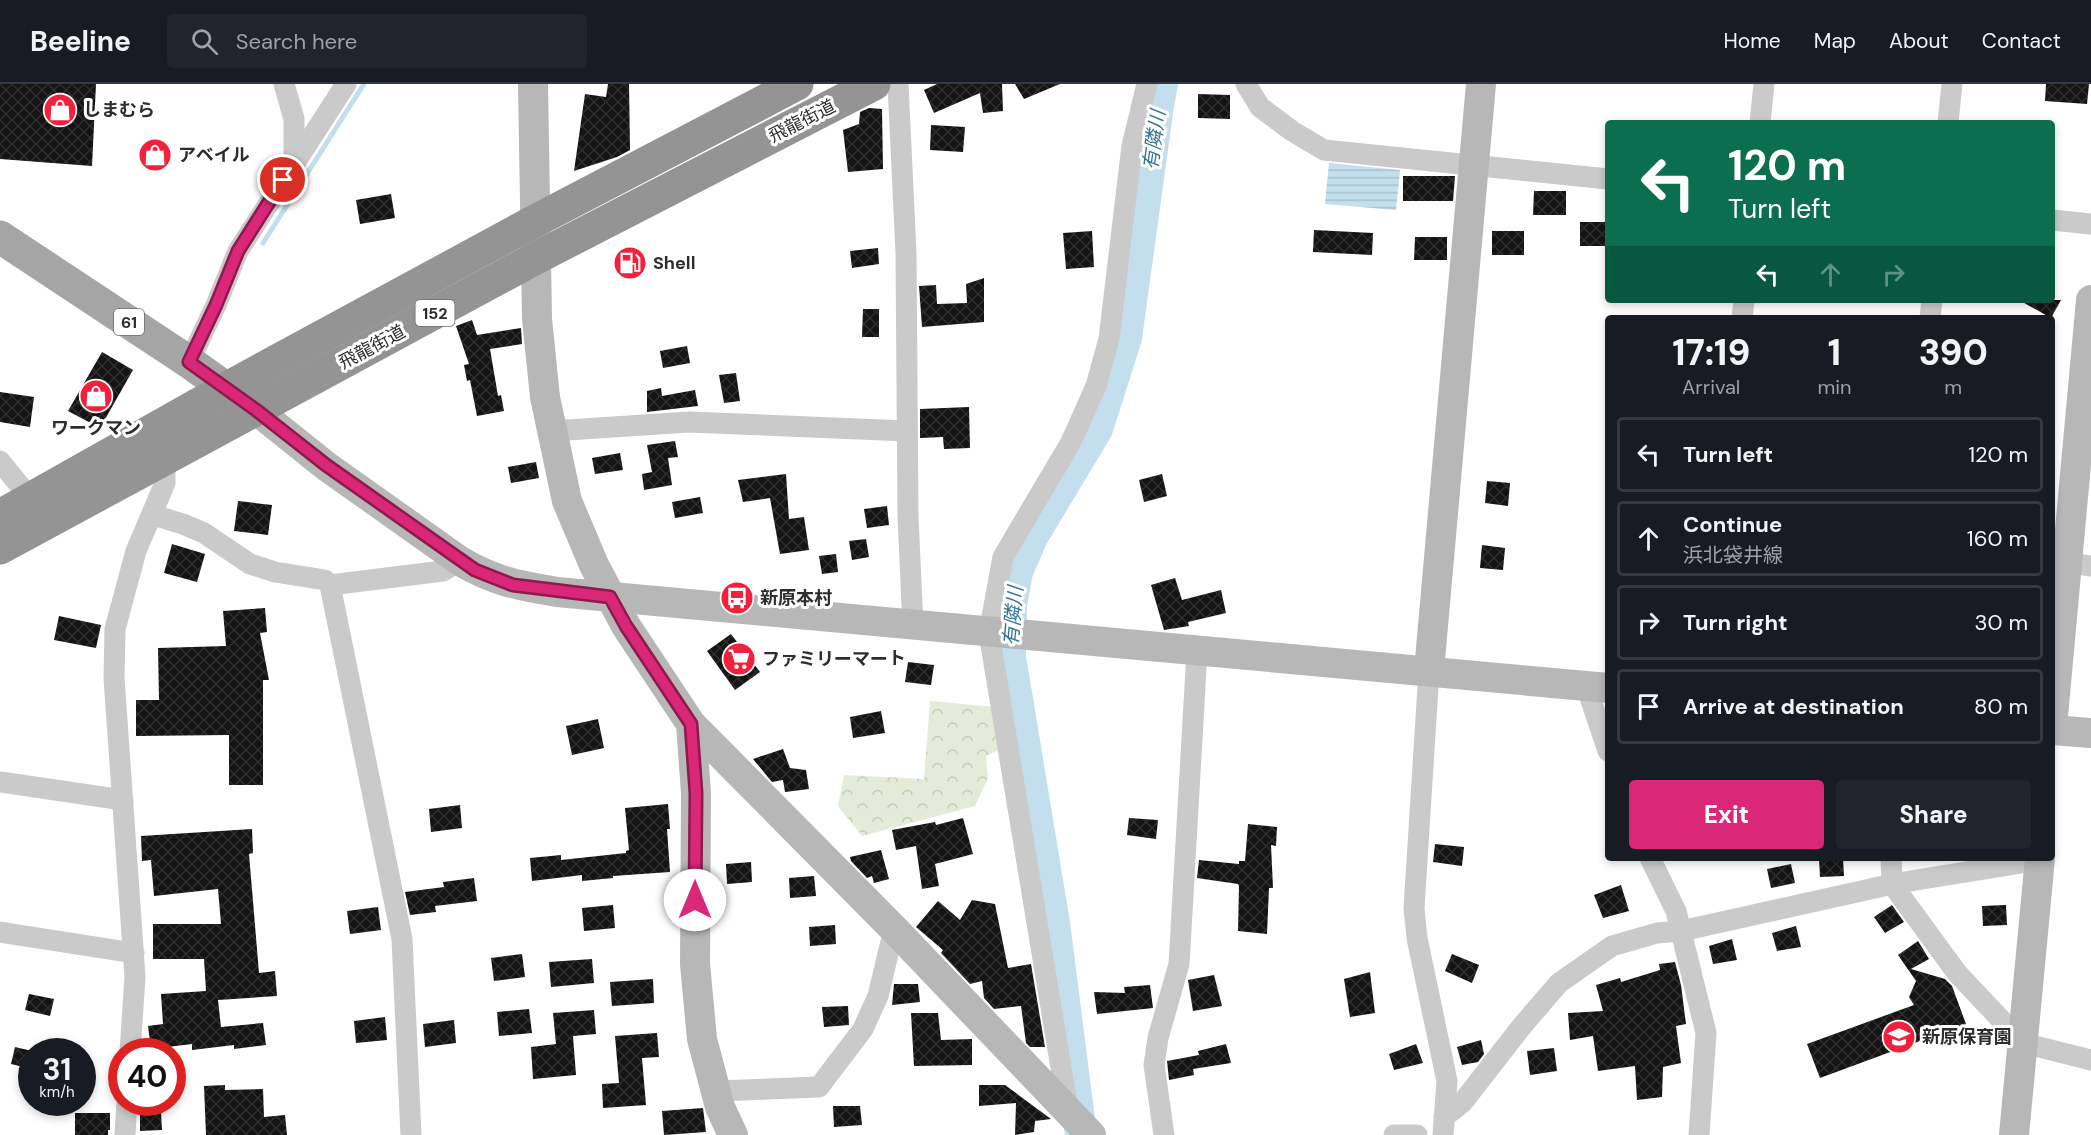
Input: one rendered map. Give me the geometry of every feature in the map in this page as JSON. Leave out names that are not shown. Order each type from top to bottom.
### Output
[{"type":"highway","name":"飛龍街道","points":[[0,516],[227,388],[535,221],[797,84]]},
{"type":"highway","name":"飛龍街道","points":[[0,548],[536,258],[874,84]]},
{"type":"main road","name":"61","points":[[0,237],[189,362],[256,410]]},
{"type":"street","points":[[284,84],[294,119],[294,163]]},
{"type":"street","points":[[189,362],[238,251],[346,84]]},
{"type":"street","points":[[533,84],[539,349],[552,431],[567,501],[594,566],[610,597],[626,626],[691,724],[894,929],[1078,1121]]},
{"type":"street","points":[[898,84],[906,253],[907,431],[912,626]]},
{"type":"street","points":[[1078,1121],[1004,634],[1003,557],[1071,442],[1099,376],[1109,339],[1132,146],[1147,84]]},
{"type":"street","points":[[1246,84],[1260,107],[1298,135],[1324,150],[1605,179]]},
{"type":"street","points":[[1444,1126],[1447,1081],[1417,938],[1414,908],[1429,671],[1481,84]]},
{"type":"street","points":[[1760,120],[1764,84]]},
{"type":"street","points":[[1948,120],[1952,84]]},
{"type":"street","points":[[2055,220],[2091,224]]},
{"type":"street","points":[[2055,700],[2070,563],[2091,300]]},
{"type":"street","points":[[256,410],[326,465],[460,561],[475,570],[513,585],[610,597],[912,626],[1597,687],[1605,734]]},
{"type":"street","points":[[552,431],[689,422],[907,431]]},
{"type":"street","points":[[131,1038],[135,977],[114,678],[115,629],[136,551],[165,483],[165,457]]},
{"type":"street","points":[[0,461],[30,498]]},
{"type":"street","points":[[153,515],[204,533],[250,564],[275,572],[325,580],[330,585],[402,939],[411,1135]]},
{"type":"street","points":[[330,585],[443,571],[460,561]]},
{"type":"street","points":[[1164,1135],[1154,1065],[1158,1038],[1179,964],[1197,652]]},
{"type":"street","points":[[691,724],[696,793],[695,964],[702,1039],[720,1107],[733,1135]]},
{"type":"street","points":[[2055,728],[2091,733]]},
{"type":"street","points":[[0,782],[123,800]]},
{"type":"street","points":[[1651,861],[1676,911],[1706,1033],[1699,1135]]},
{"type":"street","points":[[1891,861],[1892,884],[1957,973],[2022,1043],[2091,1060]]},
{"type":"street","points":[[1444,1126],[1522,1026],[1559,983],[1612,946],[1658,933],[1682,931],[1892,884],[2028,861]]},
{"type":"street","points":[[2014,1135],[2040,861]]},
{"type":"street","points":[[716,1091],[819,1087],[863,1029],[878,996],[894,929]]},
{"type":"street","points":[[0,932],[134,953]]},
{"type":"street","points":[[125,1135],[126,1116]]},
{"type":"street","points":[[1394,1135],[1417,1135]]},
{"type":"green space","points":[[930,701],[995,707],[999,750],[986,756],[988,778],[975,806],[862,836],[838,806],[844,775],[924,779]]},
{"type":"water","points":[[1329,163],[1400,170],[1396,210],[1325,204]]},
{"type":"building","points":[[0,84],[96,84],[92,166],[0,159]]},
{"type":"building","points":[[608,84],[629,84],[630,150],[617,157],[574,171],[585,94],[606,97]]},
{"type":"building","points":[[937,84],[1002,84],[1003,111],[983,113],[980,93],[934,113],[924,90]]},
{"type":"building","points":[[1015,84],[1060,84],[1024,99]]},
{"type":"building","points":[[2046,84],[2089,84],[2087,104],[2045,101]]},
{"type":"building","points":[[1198,94],[1230,95],[1230,119],[1198,118]]},
{"type":"building","points":[[869,108],[882,109],[883,169],[848,172],[843,130],[859,124],[860,112]]},
{"type":"building","points":[[931,125],[965,127],[963,152],[930,150]]},
{"type":"building","points":[[1403,176],[1455,176],[1453,201],[1403,201]]},
{"type":"building","points":[[1534,191],[1566,191],[1566,215],[1533,215]]},
{"type":"building","points":[[391,194],[395,218],[360,224],[356,200]]},
{"type":"building","points":[[1580,222],[1605,222],[1605,246],[1580,246]]},
{"type":"building","points":[[1314,230],[1373,233],[1372,255],[1313,252]]},
{"type":"building","points":[[1092,231],[1094,267],[1066,269],[1063,233]]},
{"type":"building","points":[[1492,231],[1524,231],[1524,255],[1492,255]]},
{"type":"building","points":[[1415,237],[1447,237],[1447,260],[1414,260]]},
{"type":"building","points":[[878,248],[879,264],[852,268],[850,251]]},
{"type":"building","points":[[984,278],[984,322],[922,327],[919,286],[936,285],[937,304],[967,303],[966,284]]},
{"type":"building","points":[[2055,300],[2061,300],[2053,315],[2046,315],[2024,303],[2055,303]]},
{"type":"building","points":[[863,309],[879,309],[879,337],[862,337]]},
{"type":"building","points":[[472,320],[477,335],[521,328],[522,344],[490,349],[498,396],[501,395],[504,411],[477,416],[470,380],[467,381],[464,365],[469,364],[456,326]]},
{"type":"building","points":[[687,346],[690,363],[663,368],[660,351]]},
{"type":"building","points":[[102,352],[133,370],[100,428],[68,411]]},
{"type":"building","points":[[736,373],[740,401],[724,403],[719,375]]},
{"type":"building","points":[[661,388],[662,396],[695,390],[698,406],[647,412],[647,391]]},
{"type":"building","points":[[0,392],[34,397],[30,427],[0,422]]},
{"type":"building","points":[[969,407],[970,448],[944,449],[943,437],[920,438],[920,409]]},
{"type":"building","points":[[675,441],[678,457],[668,458],[672,485],[644,490],[642,474],[652,472],[647,445]]},
{"type":"building","points":[[620,453],[623,470],[595,474],[592,458]]},
{"type":"building","points":[[536,462],[539,478],[511,483],[508,467]]},
{"type":"building","points":[[786,474],[789,519],[804,517],[809,550],[780,554],[770,498],[743,502],[738,480]]},
{"type":"building","points":[[1162,474],[1167,496],[1144,502],[1139,480]]},
{"type":"building","points":[[1487,481],[1510,483],[1508,506],[1485,503]]},
{"type":"building","points":[[700,497],[703,513],[675,518],[672,502]]},
{"type":"building","points":[[238,501],[272,505],[268,535],[234,531]]},
{"type":"building","points":[[887,506],[889,525],[867,528],[864,509]]},
{"type":"building","points":[[866,539],[869,557],[852,560],[849,541]]},
{"type":"building","points":[[172,544],[205,554],[197,582],[164,573]]},
{"type":"building","points":[[1482,545],[1505,548],[1503,570],[1480,568]]},
{"type":"building","points":[[836,554],[838,572],[822,574],[819,556]]},
{"type":"building","points":[[1175,578],[1182,600],[1221,590],[1226,613],[1188,622],[1189,626],[1164,630],[1151,585]]},
{"type":"building","points":[[265,608],[267,632],[260,633],[269,680],[263,680],[263,785],[229,785],[229,735],[136,736],[136,700],[159,700],[158,648],[226,646],[223,611]]},
{"type":"building","points":[[59,616],[101,625],[96,648],[54,640]]},
{"type":"building","points":[[731,634],[760,672],[735,690],[707,651]]},
{"type":"building","points":[[908,662],[934,665],[931,685],[905,682]]},
{"type":"building","points":[[881,711],[885,733],[853,738],[850,717]]},
{"type":"building","points":[[598,719],[604,748],[572,755],[566,726]]},
{"type":"building","points":[[783,749],[790,768],[806,770],[809,789],[785,792],[783,780],[772,782],[753,759]]},
{"type":"building","points":[[668,804],[670,872],[613,876],[613,878],[582,881],[582,875],[532,881],[530,858],[561,855],[561,860],[626,853],[629,850],[625,808]]},
{"type":"building","points":[[460,805],[462,828],[431,832],[429,809]]},
{"type":"building","points":[[963,818],[973,854],[935,864],[939,886],[922,889],[916,846],[896,850],[892,830],[935,822],[936,825]]},
{"type":"building","points":[[1129,818],[1158,820],[1156,839],[1127,835]]},
{"type":"building","points":[[1248,824],[1277,827],[1276,846],[1271,845],[1273,888],[1269,888],[1267,934],[1238,931],[1238,884],[1197,878],[1199,860],[1239,864],[1239,861],[1245,861]]},
{"type":"building","points":[[252,829],[253,853],[249,854],[259,973],[275,971],[277,996],[218,1000],[221,1027],[263,1023],[266,1045],[234,1049],[234,1045],[192,1050],[192,1044],[186,1045],[186,1038],[150,1038],[148,1026],[163,1024],[161,994],[206,991],[204,959],[153,959],[153,924],[221,924],[218,889],[154,896],[151,860],[142,861],[141,836]]},
{"type":"building","points":[[1435,844],[1464,847],[1462,866],[1433,862]]},
{"type":"building","points":[[881,850],[889,879],[874,883],[872,876],[867,878],[850,857]]},
{"type":"building","points":[[1819,861],[1843,861],[1844,876],[1820,877]]},
{"type":"building","points":[[751,862],[752,882],[727,884],[726,864]]},
{"type":"building","points":[[1791,864],[1795,883],[1771,888],[1767,869]]},
{"type":"building","points":[[814,876],[816,896],[790,898],[789,878]]},
{"type":"building","points":[[474,878],[477,901],[435,906],[436,912],[410,915],[405,892],[444,887],[443,882]]},
{"type":"building","points":[[1621,885],[1629,911],[1603,918],[1594,895]]},
{"type":"building","points":[[972,900],[995,904],[1008,968],[1031,964],[1045,1047],[1030,1047],[1026,1043],[1021,1006],[994,1009],[984,998],[982,981],[970,984],[941,953],[943,950],[916,927],[938,901],[960,920]]},
{"type":"building","points":[[613,905],[615,928],[584,931],[582,908]]},
{"type":"building","points":[[1892,905],[1904,922],[1885,933],[1874,917]]},
{"type":"building","points":[[2006,905],[2007,925],[1983,926],[1982,906]]},
{"type":"building","points":[[378,907],[381,930],[350,934],[347,911]]},
{"type":"building","points":[[835,925],[836,944],[810,946],[809,927]]},
{"type":"building","points":[[1796,926],[1801,947],[1777,951],[1772,933]]},
{"type":"building","points":[[1732,939],[1737,960],[1713,964],[1709,946]]},
{"type":"building","points":[[1918,941],[1929,959],[1911,969],[1945,979],[1952,986],[1966,1024],[1820,1078],[1807,1044],[1914,1005],[1909,997],[1916,981],[1898,955]]},
{"type":"building","points":[[522,954],[525,977],[494,981],[491,958]]},
{"type":"building","points":[[1452,954],[1479,965],[1472,983],[1445,971]]},
{"type":"building","points":[[592,959],[594,983],[551,987],[549,962]]},
{"type":"building","points":[[1675,962],[1681,985],[1686,1024],[1676,1026],[1681,1063],[1663,1067],[1662,1097],[1637,1100],[1635,1066],[1598,1071],[1593,1036],[1570,1040],[1568,1013],[1603,1011],[1596,985],[1620,978],[1621,982],[1660,970],[1659,964]]},
{"type":"building","points":[[1370,972],[1375,1013],[1350,1017],[1344,979]]},
{"type":"building","points":[[1214,975],[1222,1006],[1193,1011],[1188,980]]},
{"type":"building","points":[[653,979],[654,1003],[612,1006],[610,982]]},
{"type":"building","points":[[894,984],[918,984],[920,1002],[892,1005]]},
{"type":"building","points":[[1150,985],[1153,1008],[1097,1014],[1094,992],[1125,993],[1124,987]]},
{"type":"building","points":[[29,994],[54,999],[50,1016],[25,1010]]},
{"type":"building","points":[[848,1006],[849,1025],[824,1027],[822,1007]]},
{"type":"building","points":[[529,1009],[532,1033],[499,1036],[497,1012]]},
{"type":"building","points":[[594,1010],[596,1034],[573,1036],[576,1075],[533,1079],[531,1047],[556,1044],[553,1013]]},
{"type":"building","points":[[911,1013],[938,1013],[941,1040],[972,1039],[972,1065],[914,1066]]},
{"type":"building","points":[[385,1017],[387,1040],[356,1043],[354,1021]]},
{"type":"building","points":[[454,1020],[456,1043],[425,1047],[423,1024]]},
{"type":"building","points":[[657,1033],[659,1057],[642,1058],[646,1105],[603,1108],[602,1084],[619,1083],[615,1036]]},
{"type":"building","points":[[1481,1040],[1484,1054],[1478,1062],[1462,1065],[1457,1047]]},
{"type":"building","points":[[1226,1044],[1231,1063],[1193,1069],[1194,1075],[1169,1080],[1167,1061],[1199,1055],[1198,1051]]},
{"type":"building","points":[[1416,1044],[1423,1063],[1394,1070],[1389,1054]]},
{"type":"building","points":[[15,1047],[18,1048],[18,1066],[11,1064]]},
{"type":"building","points":[[1554,1048],[1557,1071],[1530,1075],[1527,1051]]},
{"type":"building","points":[[225,1085],[225,1090],[263,1089],[264,1117],[285,1115],[287,1135],[206,1135],[204,1086]]},
{"type":"building","points":[[979,1085],[1005,1085],[1051,1119],[1035,1121],[1034,1132],[1015,1135],[1016,1103],[979,1106]]},
{"type":"building","points":[[833,1106],[860,1106],[862,1125],[834,1127]]},
{"type":"building","points":[[703,1108],[706,1132],[664,1135],[662,1111]]},
{"type":"building","points":[[96,1113],[108,1113],[110,1116],[108,1135],[75,1135],[75,1116],[96,1116]]},
{"type":"building","points":[[140,1116],[161,1116],[162,1130],[140,1131]]},
{"type":"waterway","points":[[263,243],[364,84]]},
{"type":"waterway","name":"有隣川","points":[[1081,1135],[1054,923],[1010,657],[1011,605],[1017,572],[1032,537],[1097,429],[1126,338],[1162,84]]},
{"type":"place","name":"しまむら","points":[[60,110]]},
{"type":"place","name":"アベイル","points":[[155,155]]},
{"type":"place","name":"Shell","points":[[630,263]]},
{"type":"place","name":"ワークマン","points":[[96,396]]},
{"type":"place","name":"新原本村","points":[[737,598]]},
{"type":"place","name":"ファミリーマート","points":[[739,659]]},
{"type":"place","name":"新原保育園","points":[[1899,1037]]},
{"type":"route","points":[[283,180],[238,251],[189,362],[256,410],[326,465],[475,570],[513,585],[610,597],[626,626],[691,724],[696,793],[695,900]]}]
